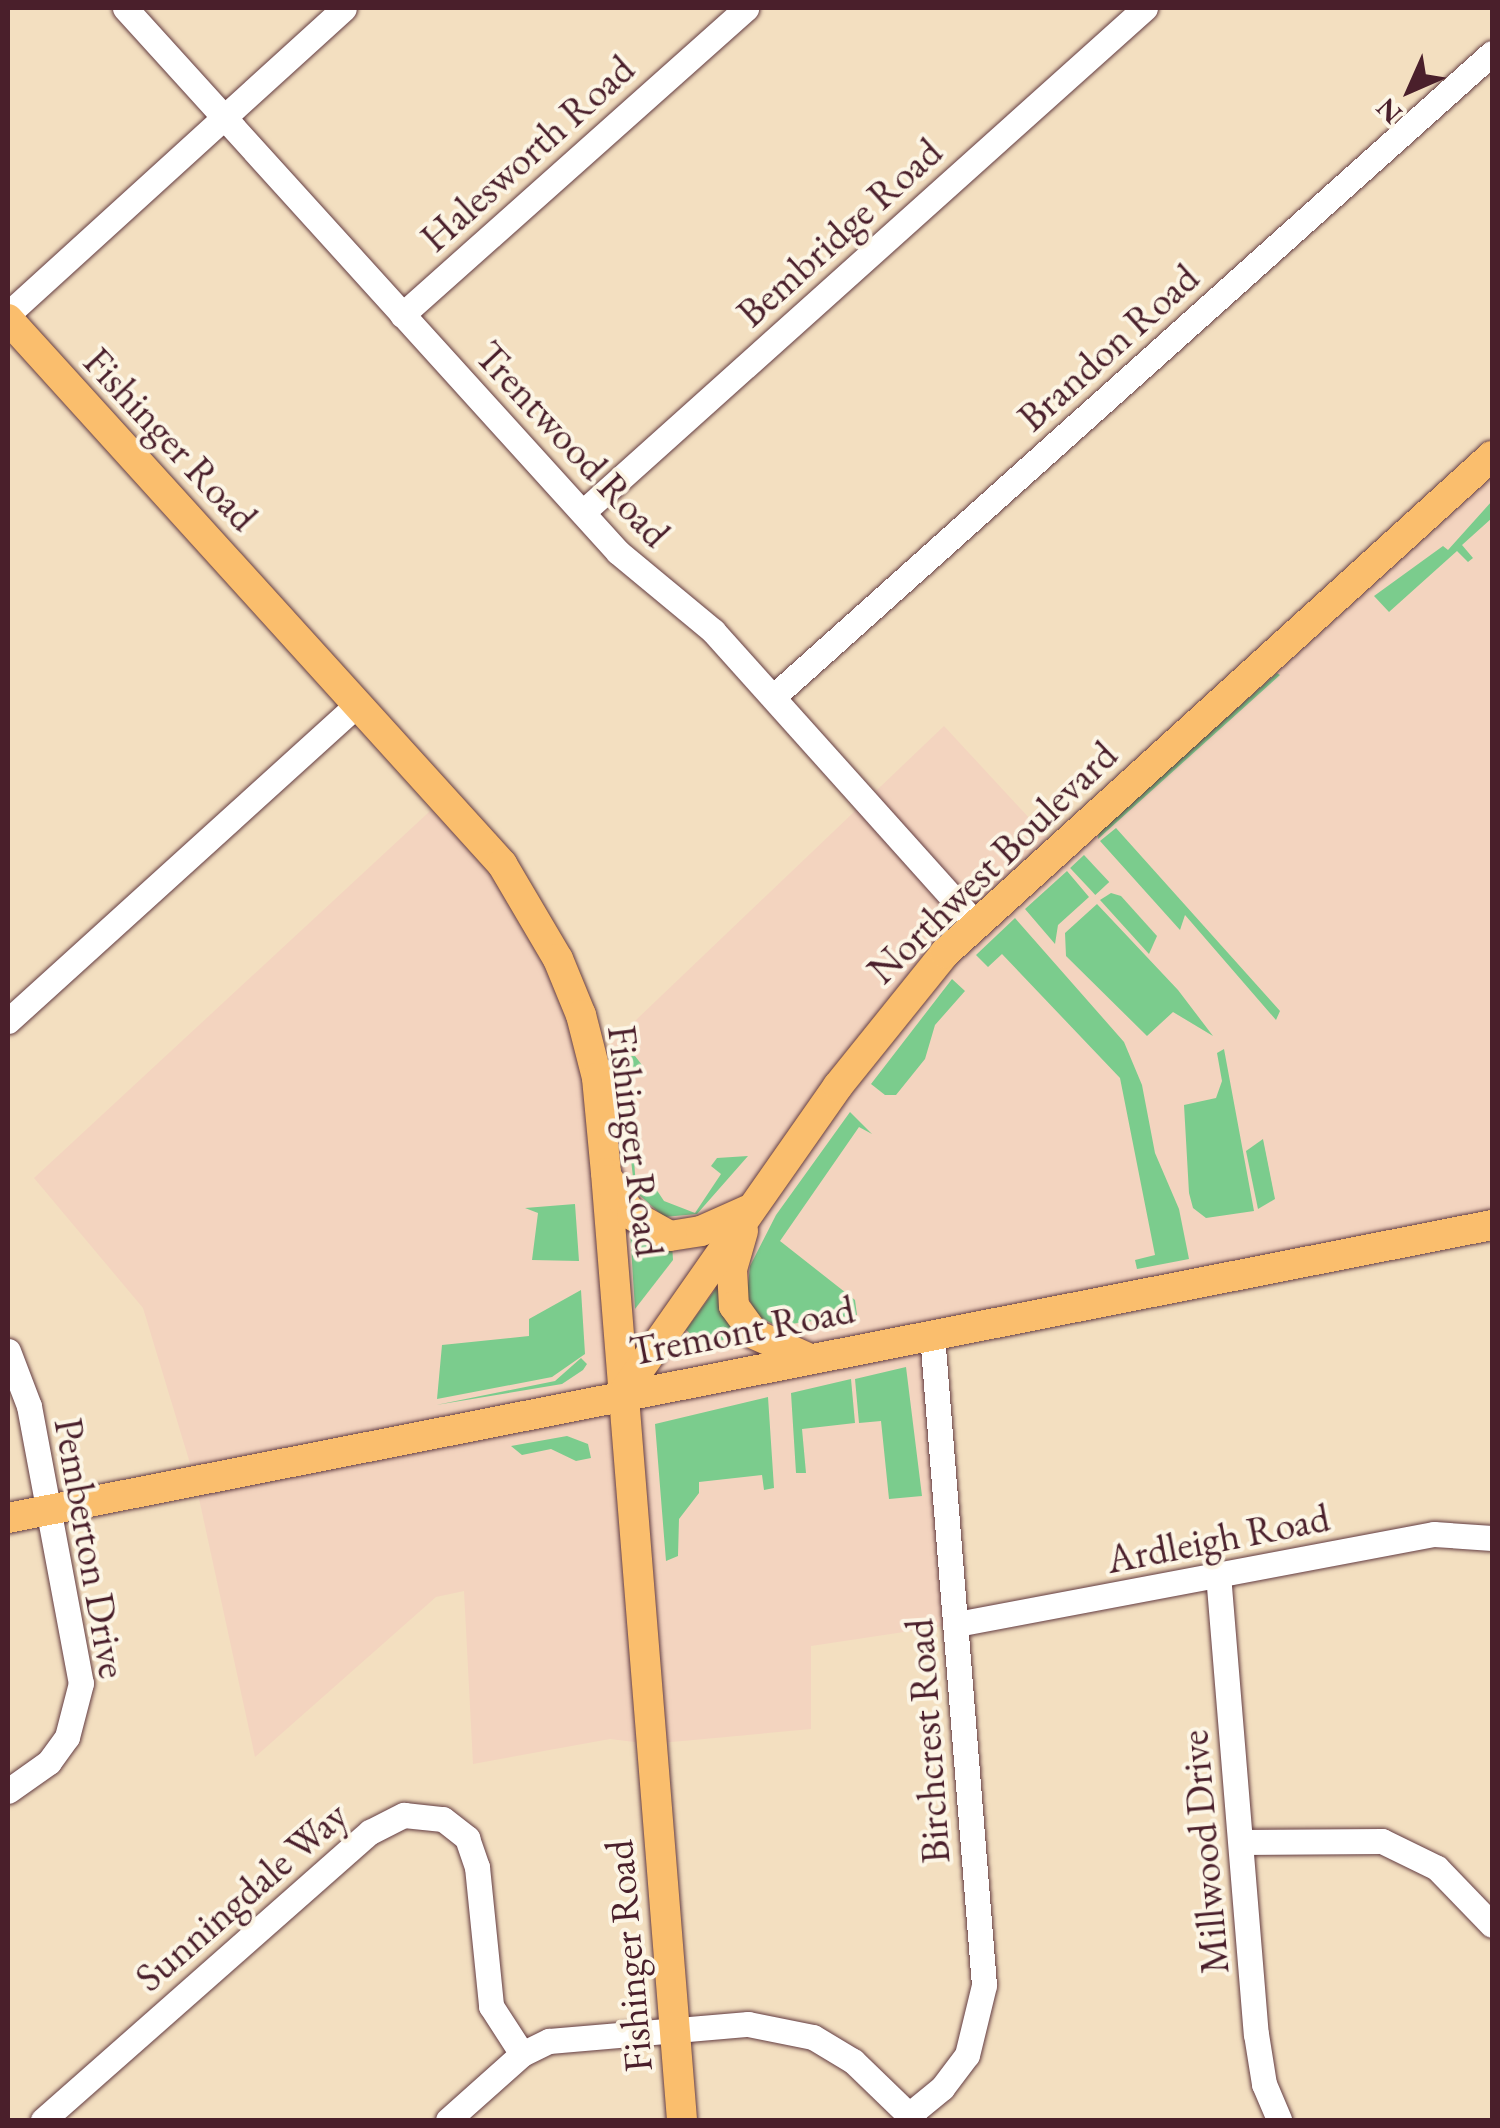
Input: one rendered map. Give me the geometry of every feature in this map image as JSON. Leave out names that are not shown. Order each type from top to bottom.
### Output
[{"type":"main road","name":"Fishinger Road","points":[[8,317],[502,864],[558,958],[597,1078],[682,2120]]},
{"type":"main road","name":"Northwest Boulevard","points":[[623,1393],[882,1026],[975,923],[1492,456]]},
{"type":"main road","points":[[606,1173],[632,1215],[657,1233],[701,1231],[751,1208]]},
{"type":"main road","points":[[751,1208],[732,1269],[734,1306],[768,1344],[809,1358]]},
{"type":"main road","name":"Tremont Road","points":[[8,1518],[623,1393],[1492,1225]]},
{"type":"street","name":"Trentwood Road","points":[[124,8],[618,552],[713,631],[975,923]]},
{"type":"street","points":[[8,317],[344,8]]},
{"type":"street","name":"Halesworth Road","points":[[402,315],[746,8]]},
{"type":"street","name":"Bembridge Road","points":[[582,512],[1145,8]]},
{"type":"street","name":"Brandon Road","points":[[773,697],[1492,53]]},
{"type":"street","points":[[8,1021],[358,704]]},
{"type":"street","name":"Birchcrest Road","points":[[912,2118],[961,2066],[981,2015],[957,1624],[932,1335]]},
{"type":"street","name":"Pemberton Drive","points":[[8,1351],[29,1406],[81,1683],[78,1709],[49,1762],[8,1792]]},
{"type":"street","name":"Ardleigh Road","points":[[957,1624],[1434,1534],[1492,1538]]},
{"type":"street","name":"Millwood Drive","points":[[1218,1574],[1256,2034],[1264,2084],[1278,2120]]},
{"type":"street","name":"Sunningdale Way","points":[[43,2120],[370,1832],[404,1814],[442,1819],[467,1838],[476,1868],[490,2006],[522,2054]]},
{"type":"street","points":[[1240,1842],[1382,1840],[1436,1868],[1492,1926]]},
{"type":"street","points":[[448,2120],[522,2054],[549,2041],[748,2024],[813,2037],[853,2061],[912,2118]]},
{"type":"shaded area","points":[[1492,456],[1492,1225],[932,1335],[957,1624],[811,1646],[811,1729],[650,1744],[610,1739],[473,1764],[464,1591],[436,1597],[255,1757],[195,1480],[143,1308],[34,1178],[443,799],[502,864],[593,1061],[944,726],[1057,848]]},
{"type":"green space","points":[[1492,501],[1492,518],[1462,545],[1473,558],[1468,562],[1457,551],[1389,612],[1374,596],[1443,546],[1448,550]]},
{"type":"green space","points":[[1277,673],[1280,675],[1098,839],[1099,831]]},
{"type":"green space","points":[[1116,828],[1280,1011],[1276,1020],[1185,915],[1180,930],[1100,841]]},
{"type":"green space","points":[[1084,855],[1109,882],[1095,895],[1070,868]]},
{"type":"green space","points":[[1067,871],[1089,897],[1058,925],[1055,944],[1025,909]]},
{"type":"green space","points":[[1111,893],[1121,896],[1157,936],[1149,954],[1100,900]]},
{"type":"green space","points":[[1097,904],[1178,990],[1213,1036],[1173,1012],[1147,1036],[1066,956],[1065,933]]},
{"type":"green space","points":[[1015,918],[1124,1042],[1142,1085],[1155,1153],[1179,1209],[1189,1259],[1137,1269],[1135,1260],[1155,1255],[1120,1078],[1002,954],[988,967],[976,955]]},
{"type":"green space","points":[[952,979],[965,991],[935,1025],[925,1059],[896,1095],[885,1095],[871,1084]]},
{"type":"green space","points":[[1224,1049],[1254,1211],[1206,1218],[1193,1208],[1189,1193],[1184,1105],[1216,1098],[1222,1081],[1217,1053]]},
{"type":"green space","points":[[619,1056],[635,1056],[642,1065],[627,1072],[636,1186],[654,1186],[664,1201],[695,1213],[721,1174],[711,1166],[717,1158],[748,1156],[697,1214],[664,1217],[637,1193],[634,1186]]},
{"type":"green space","points":[[850,1112],[872,1134],[859,1127],[780,1241],[855,1300],[857,1315],[776,1326],[757,1315],[747,1295],[750,1266],[776,1215]]},
{"type":"green space","points":[[1263,1139],[1275,1199],[1258,1209],[1246,1151]]},
{"type":"green space","points":[[575,1204],[579,1261],[532,1260],[538,1213],[525,1208]]},
{"type":"green space","points":[[630,1231],[672,1244],[673,1260],[635,1309]]},
{"type":"green space","points":[[717,1287],[740,1332],[736,1338],[687,1346],[692,1335],[686,1330]]},
{"type":"green space","points":[[581,1290],[585,1354],[552,1377],[437,1399],[442,1345],[529,1336],[529,1319]]},
{"type":"green space","points":[[581,1358],[587,1364],[583,1370],[562,1384],[436,1405],[555,1381]]},
{"type":"green space","points":[[906,1367],[922,1496],[889,1499],[881,1421],[859,1423],[855,1379]]},
{"type":"green space","points":[[851,1379],[855,1423],[802,1429],[806,1473],[796,1473],[791,1393]]},
{"type":"green space","points":[[768,1397],[774,1488],[764,1490],[762,1475],[699,1482],[699,1493],[679,1519],[678,1556],[666,1561],[655,1424]]},
{"type":"green space","points":[[567,1436],[588,1444],[591,1458],[576,1461],[551,1449],[522,1455],[511,1446]]}]
